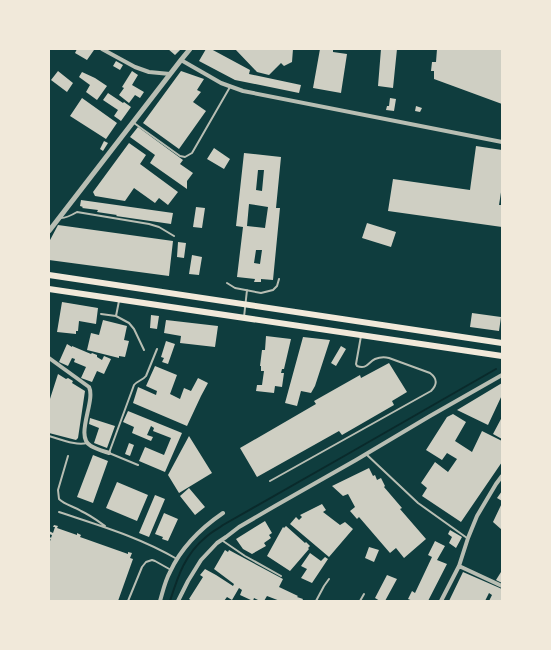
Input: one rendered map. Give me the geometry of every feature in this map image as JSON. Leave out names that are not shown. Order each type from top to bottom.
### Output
[{"type":"main road","points":[[49,275],[502,342]]},
{"type":"main road","points":[[49,289],[502,356]]},
{"type":"street","points":[[102,49],[142,70],[170,74]]},
{"type":"street","points":[[50,229],[190,49]]},
{"type":"street","points":[[181,60],[221,83],[243,91],[502,142]]},
{"type":"street","points":[[49,358],[90,389],[91,394],[85,428],[87,443],[91,446],[109,452]]},
{"type":"street","points":[[178,601],[201,560],[222,540],[239,527],[502,375]]},
{"type":"street","points":[[441,601],[459,566],[468,538],[480,509],[502,476]]},
{"type":"street","points":[[160,601],[167,578],[177,560],[198,534],[209,523],[223,513]]},
{"type":"street","points":[[459,566],[502,586]]},
{"type":"lane","points":[[133,122],[180,156],[185,157],[192,153],[230,87]]},
{"type":"lane","points":[[59,218],[65,218],[77,212],[84,213],[154,225],[174,236]]},
{"type":"lane","points":[[227,283],[235,288],[261,293],[273,290],[277,286],[279,279]]},
{"type":"lane","points":[[244,318],[247,290]]},
{"type":"lane","points":[[116,316],[120,300]]},
{"type":"lane","points":[[101,314],[116,316],[132,326],[144,350]]},
{"type":"lane","points":[[270,481],[434,388],[436,381],[430,373],[389,358],[381,357],[374,359],[366,367],[362,368],[357,366],[356,364],[361,335]]},
{"type":"lane","points":[[138,465],[109,452],[134,385],[146,376],[157,349]]},
{"type":"lane","points":[[49,436],[80,444],[87,443]]},
{"type":"lane","points":[[366,454],[418,503],[468,538]]},
{"type":"lane","points":[[68,456],[58,490],[59,499],[65,504],[96,519],[107,528]]},
{"type":"lane","points":[[59,512],[138,539],[177,560]]},
{"type":"lane","points":[[222,540],[245,556],[281,576]]},
{"type":"lane","points":[[128,601],[142,567],[146,562],[152,560],[171,570]]},
{"type":"lane","points":[[316,601],[329,579]]},
{"type":"lane","points":[[360,601],[364,594]]},
{"type":"building","points":[[77,49],[94,50],[87,60],[75,53]]},
{"type":"building","points":[[168,49],[181,49],[175,55]]},
{"type":"building","points":[[206,49],[211,49],[250,70],[249,74],[301,85],[299,93],[235,80],[199,61]]},
{"type":"building","points":[[235,49],[293,49],[292,62],[284,66],[281,63],[269,75],[257,72]]},
{"type":"building","points":[[320,49],[333,49],[333,52],[347,54],[341,93],[313,88]]},
{"type":"building","points":[[381,49],[397,49],[393,88],[378,86]]},
{"type":"building","points":[[437,49],[502,49],[502,104],[434,79],[434,71],[431,71],[432,62],[436,62]]},
{"type":"building","points":[[116,61],[123,65],[120,70],[113,66]]},
{"type":"building","points":[[58,71],[73,83],[67,92],[51,80]]},
{"type":"building","points":[[132,71],[138,75],[132,85],[144,92],[140,98],[135,95],[129,103],[119,95]]},
{"type":"building","points":[[181,71],[204,79],[197,90],[201,92],[193,102],[206,111],[179,149],[143,123]]},
{"type":"building","points":[[82,72],[107,86],[97,100],[86,92],[90,85],[79,77]]},
{"type":"building","points":[[108,93],[131,107],[121,121],[114,116],[118,110],[103,100]]},
{"type":"building","points":[[82,98],[117,123],[106,139],[70,116]]},
{"type":"building","points":[[390,98],[396,99],[394,111],[386,110],[387,106],[389,106]]},
{"type":"building","points":[[416,106],[422,108],[420,112],[415,111]]},
{"type":"building","points":[[138,127],[183,160],[180,164],[193,173],[187,181],[187,189],[150,163],[155,155],[130,137]]},
{"type":"building","points":[[104,141],[108,143],[103,151],[100,149]]},
{"type":"building","points":[[129,143],[146,155],[140,164],[178,192],[168,205],[159,198],[155,203],[134,188],[125,201],[95,196],[93,192]]},
{"type":"building","points":[[476,146],[502,150],[502,186],[499,205],[502,205],[502,227],[388,211],[393,179],[470,190]]},
{"type":"building","points":[[214,148],[230,159],[224,169],[207,159]]},
{"type":"building","points":[[244,153],[281,157],[276,208],[280,208],[273,280],[261,279],[261,282],[254,282],[255,279],[237,277],[243,227],[236,226]],"holes":[[[258,170],[264,170],[262,191],[256,190]],[[249,204],[268,207],[265,228],[247,226]],[[256,250],[262,250],[260,264],[254,263]]]},
{"type":"building","points":[[81,200],[173,213],[171,224],[116,216],[117,215],[97,212],[98,210],[82,208],[83,207],[80,206]]},
{"type":"building","points":[[196,207],[205,208],[202,228],[193,227]]},
{"type":"building","points":[[367,223],[396,232],[391,247],[362,238]]},
{"type":"building","points":[[58,225],[173,241],[169,276],[49,260],[49,242]]},
{"type":"building","points":[[178,242],[186,243],[184,258],[177,257]]},
{"type":"building","points":[[192,255],[202,257],[199,275],[189,274]]},
{"type":"building","points":[[62,302],[98,308],[96,324],[79,321],[78,331],[76,331],[76,334],[57,332]]},
{"type":"building","points":[[472,313],[501,317],[499,331],[470,327]]},
{"type":"building","points":[[151,315],[159,316],[157,329],[150,328]]},
{"type":"building","points":[[103,320],[127,326],[124,340],[129,341],[125,357],[119,356],[119,358],[87,350],[91,333],[99,335]]},
{"type":"building","points":[[166,320],[218,326],[215,347],[180,343],[181,336],[164,333]]},
{"type":"building","points":[[266,336],[291,339],[284,369],[282,369],[281,373],[284,373],[282,387],[275,386],[274,393],[256,391],[257,385],[262,385],[264,371],[261,371],[260,366],[262,350],[265,350]]},
{"type":"building","points":[[303,337],[330,340],[315,386],[311,393],[301,391],[297,406],[285,403]]},
{"type":"building","points":[[166,341],[175,344],[168,364],[162,362],[164,358],[161,357]]},
{"type":"building","points":[[67,344],[97,355],[97,357],[102,360],[104,356],[111,359],[104,374],[97,371],[92,382],[81,378],[86,367],[74,362],[75,359],[72,358],[68,366],[59,362]]},
{"type":"building","points":[[341,346],[346,349],[336,366],[331,363]]},
{"type":"building","points":[[389,363],[407,392],[392,401],[394,405],[342,435],[339,431],[257,477],[240,448],[316,404],[314,401],[360,375],[361,378]]},
{"type":"building","points":[[155,366],[177,375],[170,394],[180,399],[184,388],[191,391],[198,378],[208,383],[187,426],[133,403],[138,387],[156,395],[157,391],[146,386]]},
{"type":"building","points":[[58,374],[73,381],[72,383],[85,391],[78,438],[76,440],[49,433],[49,402]]},
{"type":"building","points":[[502,383],[502,395],[488,425],[457,410]]},
{"type":"building","points":[[128,411],[182,433],[165,472],[139,461],[145,447],[164,455],[171,438],[153,431],[154,428],[151,426],[147,435],[153,437],[151,441],[132,433],[134,427],[123,422]]},
{"type":"building","points":[[453,414],[466,422],[455,441],[472,452],[482,431],[502,441],[502,462],[461,522],[422,496],[427,488],[421,483],[435,462],[448,472],[457,459],[447,453],[442,460],[426,450],[447,417]]},
{"type":"building","points":[[502,417],[502,439],[493,434]]},
{"type":"building","points":[[90,418],[115,426],[107,448],[94,443],[99,428],[89,424]]},
{"type":"building","points":[[189,436],[212,473],[179,493],[168,475]]},
{"type":"building","points":[[129,443],[134,445],[130,456],[125,454]]},
{"type":"building","points":[[93,455],[108,461],[93,503],[77,497]]},
{"type":"building","points":[[369,468],[377,480],[381,478],[385,486],[384,487],[402,508],[400,509],[426,539],[404,558],[396,548],[390,553],[359,517],[357,519],[350,511],[355,507],[348,494],[343,496],[332,486]]},
{"type":"building","points":[[117,482],[148,495],[137,521],[106,508]]},
{"type":"building","points":[[189,488],[205,507],[195,515],[180,496]]},
{"type":"building","points":[[502,491],[502,501],[497,498]]},
{"type":"building","points":[[155,495],[165,499],[149,537],[139,533]]},
{"type":"building","points":[[502,503],[502,530],[493,522]]},
{"type":"building","points":[[322,504],[326,510],[323,512],[340,525],[345,522],[353,529],[329,557],[290,524],[296,517],[299,520],[302,517],[300,515]]},
{"type":"building","points":[[164,513],[178,519],[168,541],[155,534]]},
{"type":"building","points":[[265,521],[272,533],[269,535],[271,538],[264,543],[266,546],[252,554],[243,549],[236,539]]},
{"type":"building","points":[[54,525],[58,526],[57,528],[77,535],[77,533],[81,535],[80,537],[128,554],[128,552],[132,553],[130,558],[133,559],[118,601],[49,601],[49,543],[51,539],[49,540],[49,536],[51,538],[52,535],[49,534],[49,531],[53,533],[55,527],[53,527]]},
{"type":"building","points":[[286,526],[310,546],[290,571],[267,556],[283,527],[284,528]]},
{"type":"building","points":[[450,530],[462,537],[456,548],[449,543],[452,537],[448,534]]},
{"type":"building","points":[[435,541],[445,546],[437,560],[447,564],[428,601],[413,601],[408,599],[412,591],[415,593],[432,557],[428,555]]},
{"type":"building","points":[[369,547],[379,550],[374,562],[365,558]]},
{"type":"building","points":[[225,550],[228,552],[229,550],[283,579],[279,587],[303,599],[302,601],[280,601],[267,596],[264,601],[254,598],[253,601],[240,595],[242,590],[239,588],[232,600],[227,597],[224,601],[192,601],[189,599],[203,577],[200,575],[205,569],[233,586],[234,584],[214,569]]},
{"type":"building","points":[[310,553],[321,561],[325,557],[328,559],[312,583],[301,578],[307,569],[301,566]]},
{"type":"building","points":[[463,572],[502,589],[502,601],[489,601],[492,595],[489,593],[485,601],[449,601]]},
{"type":"building","points":[[502,572],[502,583],[496,580]]},
{"type":"building","points":[[387,575],[397,579],[385,601],[380,601],[375,598]]},
{"type":"waterway","points":[[170,601],[179,574],[187,558],[210,534],[223,525],[496,369]]}]
